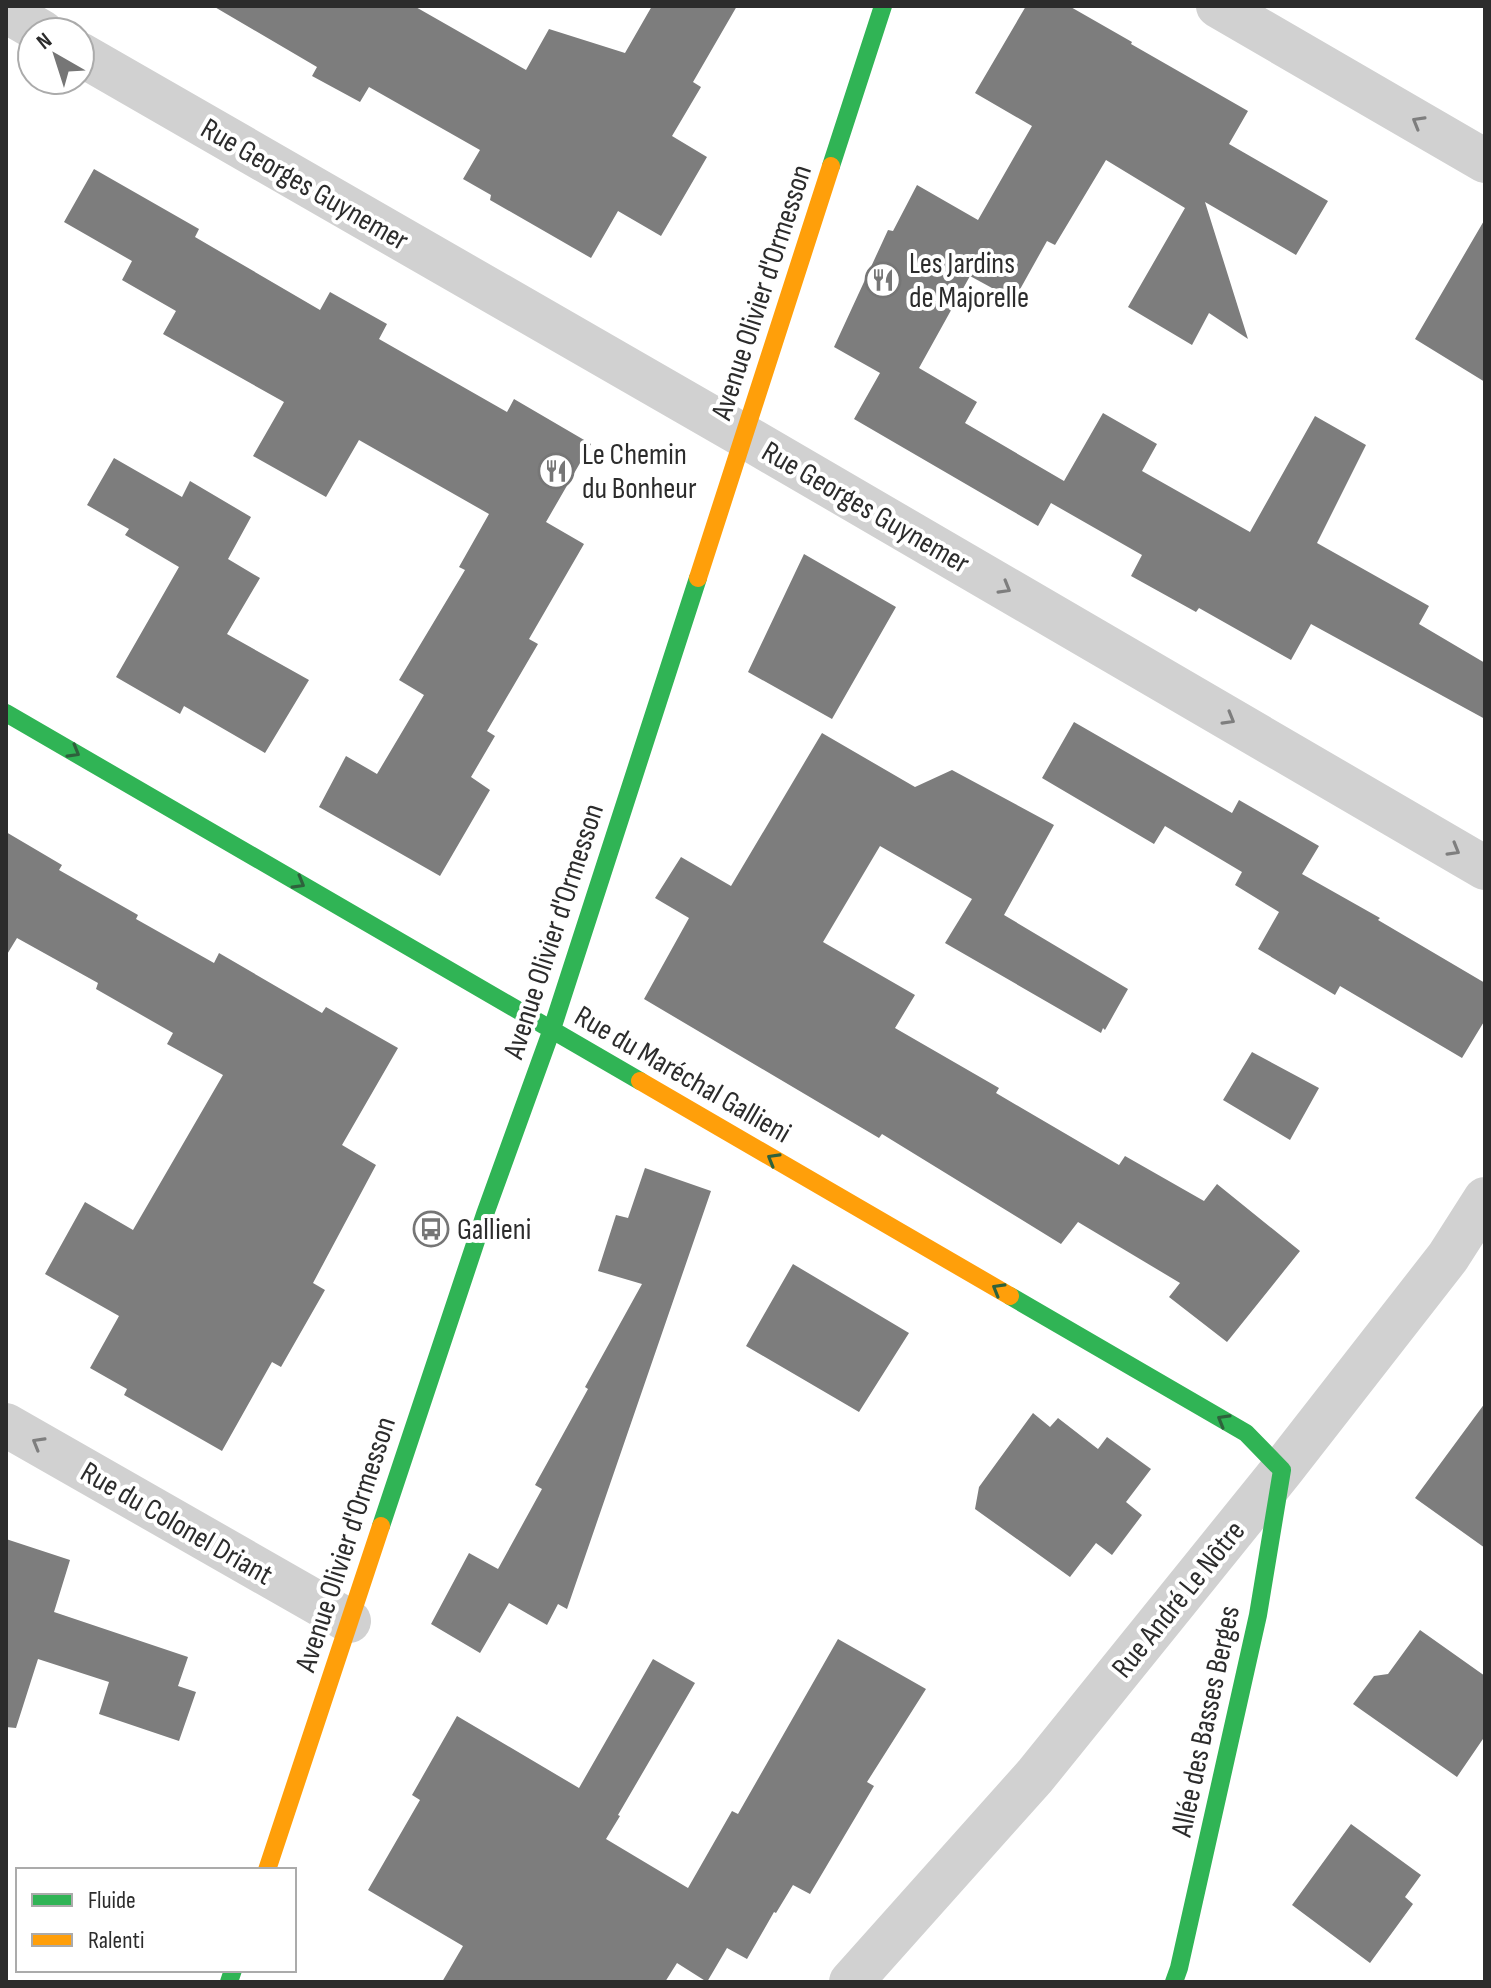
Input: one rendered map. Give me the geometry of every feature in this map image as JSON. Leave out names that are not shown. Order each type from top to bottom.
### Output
[{"type":"street","name":"Avenue Olivier d'Ormesson","points":[[268,1868],[485,1214],[552,1029],[883,6]]},
{"type":"street","points":[[1218,6],[1485,161]]},
{"type":"street","name":"Rue Georges Guynemer","points":[[96,63],[1485,868]]},
{"type":"street","name":"Rue du Maréchal Gallieni","points":[[6,713],[1246,1433],[1282,1470]]},
{"type":"street","name":"Rue André Le Nôtre","points":[[851,1982],[1035,1776],[1282,1470],[1448,1257],[1485,1199]]},
{"type":"street","name":"Rue du Colonel Driant","points":[[6,1425],[349,1621]]},
{"type":"street","name":"Allée des Basses Berges","points":[[1174,1982],[1258,1615],[1282,1470]]},
{"type":"building","points":[[213,6],[414,6],[526,70],[549,29],[625,53],[652,6],[737,6],[693,82],[701,87],[672,136],[707,157],[661,236],[618,211],[591,258],[490,200],[491,195],[463,179],[480,150],[369,87],[360,102],[312,76],[317,67]]},
{"type":"building","points":[[1026,6],[1069,6],[1248,111],[1229,144],[1328,201],[1296,255],[1205,202],[1248,339],[1209,313],[1192,345],[1128,307],[1185,208],[1106,160],[1055,245],[1047,241],[1014,300],[970,276],[919,368],[977,402],[965,423],[1064,481],[1103,413],[1157,444],[1142,471],[1250,532],[1315,416],[1366,445],[1317,543],[1429,606],[1419,624],[1485,663],[1485,719],[1311,624],[1291,660],[1199,608],[1196,612],[1131,576],[1142,555],[1051,503],[1038,526],[854,419],[880,373],[834,347],[888,230],[893,231],[917,185],[978,220],[1032,126],[975,93]]},
{"type":"building","points":[[94,169],[199,229],[195,237],[320,310],[330,292],[387,324],[379,339],[507,412],[514,399],[591,444],[546,522],[584,544],[529,639],[538,644],[487,731],[495,736],[471,777],[490,790],[440,876],[319,807],[346,756],[377,774],[424,695],[399,680],[465,570],[459,567],[489,514],[359,440],[326,497],[253,456],[284,402],[163,334],[176,311],[122,280],[132,261],[64,222]]},
{"type":"building","points":[[1485,219],[1485,382],[1415,339]]},
{"type":"building","points":[[114,458],[182,497],[190,481],[251,517],[228,559],[260,578],[227,634],[309,680],[265,753],[184,706],[180,714],[116,677],[179,567],[125,535],[129,529],[87,505]]},
{"type":"building","points":[[804,554],[896,607],[832,719],[748,672]]},
{"type":"building","points":[[1074,722],[1232,813],[1239,800],[1319,846],[1302,874],[1485,983],[1485,1020],[1462,1058],[1340,986],[1335,995],[1258,949],[1279,912],[1235,885],[1242,872],[1165,826],[1154,844],[1042,778]]},
{"type":"building","points":[[822,733],[915,787],[952,770],[1054,825],[1004,915],[1128,989],[1101,1033],[945,943],[972,899],[880,846],[823,942],[915,995],[895,1028],[999,1088],[996,1093],[1119,1165],[1125,1156],[1204,1201],[1217,1184],[1300,1251],[1227,1342],[1169,1297],[1180,1283],[1078,1222],[1061,1244],[882,1134],[879,1138],[644,999],[689,918],[655,898],[681,857],[731,886]]},
{"type":"building","points":[[6,832],[62,865],[59,870],[138,915],[136,919],[214,963],[219,953],[322,1013],[326,1007],[398,1048],[342,1145],[376,1165],[313,1283],[325,1290],[281,1367],[272,1362],[222,1451],[124,1395],[127,1389],[90,1368],[119,1316],[45,1274],[85,1202],[133,1230],[223,1075],[167,1044],[173,1033],[96,989],[98,983],[17,938],[6,956]]},
{"type":"building","points":[[1252,1052],[1319,1088],[1290,1140],[1223,1100]]},
{"type":"building","points":[[645,1168],[711,1191],[567,1609],[558,1604],[547,1625],[509,1603],[480,1653],[431,1624],[469,1553],[498,1569],[542,1489],[535,1485],[642,1284],[598,1271],[616,1215],[628,1218]]},
{"type":"building","points":[[793,1264],[909,1333],[859,1412],[746,1346]]},
{"type":"building","points":[[1485,1403],[1485,1548],[1415,1498]]},
{"type":"building","points":[[1033,1413],[1050,1427],[1058,1418],[1098,1449],[1107,1437],[1151,1469],[1126,1502],[1142,1515],[1112,1555],[1096,1543],[1070,1577],[975,1509],[979,1487]]},
{"type":"building","points":[[6,1539],[70,1560],[54,1612],[188,1657],[178,1686],[196,1692],[179,1741],[99,1714],[109,1682],[38,1659],[16,1728],[6,1727]]},
{"type":"building","points":[[1420,1630],[1485,1676],[1485,1736],[1457,1777],[1353,1704],[1374,1676],[1388,1674]]},
{"type":"building","points":[[838,1639],[926,1689],[867,1782],[874,1786],[810,1894],[793,1885],[747,1959],[727,1948],[707,1982],[677,1963],[665,1982],[442,1982],[463,1946],[368,1890],[420,1800],[412,1795],[457,1716],[579,1788],[653,1659],[695,1683],[606,1839],[688,1888],[732,1811],[738,1814]]},
{"type":"building","points":[[1351,1824],[1421,1875],[1405,1897],[1413,1904],[1370,1963],[1292,1905]]},
{"type":"traffic: fast","points":[[831,166],[883,6]]},
{"type":"traffic: fast","points":[[381,1526],[485,1214],[552,1029],[698,578]]},
{"type":"traffic: fast","points":[[6,713],[640,1081]]},
{"type":"traffic: fast","points":[[1010,1296],[1246,1433],[1282,1470],[1258,1615],[1174,1982]]},
{"type":"traffic: fast","points":[[229,1982],[232,1972]]},
{"type":"traffic: slow","points":[[698,578],[831,166]]},
{"type":"traffic: slow","points":[[640,1081],[1010,1296]]},
{"type":"traffic: slow","points":[[268,1868],[381,1526]]},
{"type":"place","name":"Les Jardins de Majorelle","points":[[883,280]]},
{"type":"place","name":"Le Chemin du Bonheur","points":[[556,471]]},
{"type":"place","name":"Gallieni","points":[[431,1229]]}]
